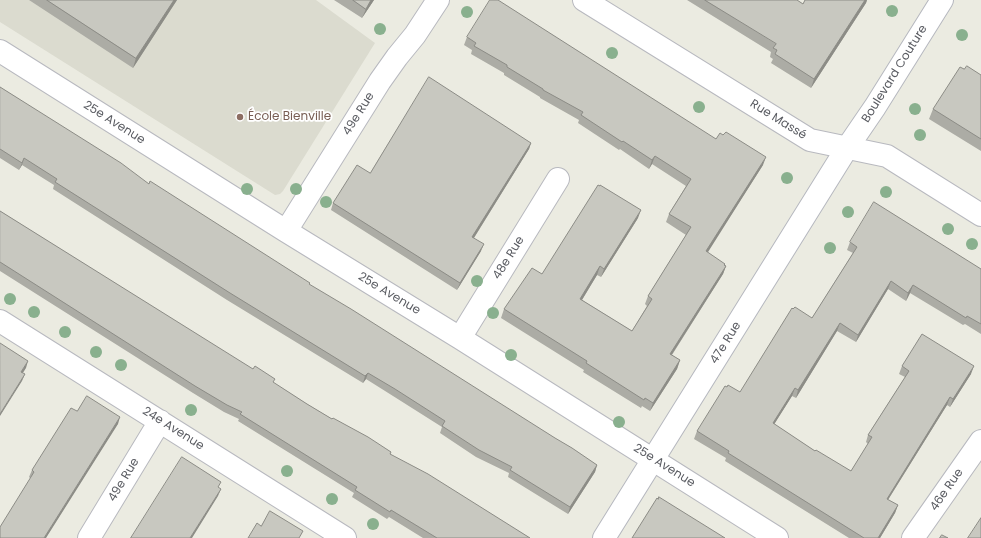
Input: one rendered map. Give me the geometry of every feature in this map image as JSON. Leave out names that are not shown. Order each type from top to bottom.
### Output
[{"type":"street","name":"49e Rue","points":[[286,231],[380,81],[415,35],[438,0]]},
{"type":"street","name":"Rue Massé","points":[[584,0],[810,140],[886,156],[981,215]]},
{"type":"street","name":"Boulevard Couture","points":[[847,148],[942,0]]},
{"type":"street","name":"25e Avenue","points":[[0,51],[777,538]]},
{"type":"street","name":"47e Rue","points":[[604,538],[847,148]]},
{"type":"street","name":"48e Rue","points":[[460,338],[558,179]]},
{"type":"street","name":"24e Avenue","points":[[0,321],[345,538]]},
{"type":"street","name":"49e Rue","points":[[89,538],[160,421]]},
{"type":"street","name":"46e Rue","points":[[913,538],[981,442]]},
{"type":"shaded area","name":"École Bienville","points":[[0,0],[316,0],[375,43],[283,191],[280,194],[275,195],[0,22]]},
{"type":"building","points":[[47,0],[174,0],[136,58]]},
{"type":"building","points":[[353,0],[371,0],[366,9]]},
{"type":"building","points":[[490,0],[498,0],[716,139],[720,133],[723,135],[726,132],[766,157],[706,251],[726,266],[670,354],[680,360],[653,403],[645,398],[644,400],[586,363],[587,361],[504,309],[532,268],[542,274],[598,185],[600,185],[641,210],[604,269],[600,266],[580,299],[632,331],[652,299],[648,296],[691,227],[669,214],[691,179],[655,156],[652,160],[623,141],[622,142],[581,115],[583,112],[543,90],[507,67],[507,65],[474,46],[476,43],[467,37]]},
{"type":"building","points":[[705,0],[797,0],[803,4],[805,0],[865,0],[814,79],[775,54],[777,50],[773,48],[776,44]]},
{"type":"building","points":[[967,66],[981,75],[981,139],[933,109],[960,67],[964,69]]},
{"type":"building","points":[[429,77],[531,143],[472,237],[484,244],[460,283],[333,203],[357,165],[370,173]]},
{"type":"building","points":[[0,87],[121,163],[149,184],[150,181],[310,283],[309,284],[597,465],[570,507],[510,470],[512,467],[479,450],[442,426],[445,421],[395,389],[368,373],[365,376],[230,293],[55,182],[57,179],[24,158],[22,163],[0,149]]},
{"type":"building","points":[[874,202],[981,269],[981,324],[967,316],[966,318],[913,285],[908,293],[891,281],[858,335],[840,323],[798,390],[795,388],[773,423],[815,451],[816,450],[851,471],[872,437],[868,435],[909,371],[902,366],[922,334],[974,366],[953,399],[950,397],[887,499],[898,505],[878,538],[864,538],[728,453],[729,451],[697,431],[725,386],[727,387],[728,385],[740,392],[792,308],[793,309],[795,307],[812,318],[857,247],[850,242]]},
{"type":"building","points":[[0,211],[253,369],[255,366],[275,379],[273,382],[307,404],[332,419],[333,418],[368,437],[391,452],[390,454],[428,474],[530,538],[437,538],[391,510],[390,512],[355,490],[357,487],[240,414],[242,412],[195,386],[0,262]]},
{"type":"building","points":[[0,343],[28,361],[21,372],[25,374],[0,414]]},
{"type":"building","points":[[87,396],[120,417],[44,538],[0,538],[0,527],[34,472],[32,470],[71,408],[77,411]]},
{"type":"building","points":[[182,457],[221,482],[218,487],[221,489],[190,538],[131,538]]},
{"type":"building","points":[[659,497],[725,538],[632,538]]},
{"type":"building","points":[[270,511],[303,531],[299,538],[248,538],[257,523],[261,526]]},
{"type":"building","points":[[981,518],[981,538],[968,538]]},
{"type":"building","points":[[942,535],[948,538],[940,538]]},
{"type":"place","name":"École Bienville","points":[[240,117]]}]
